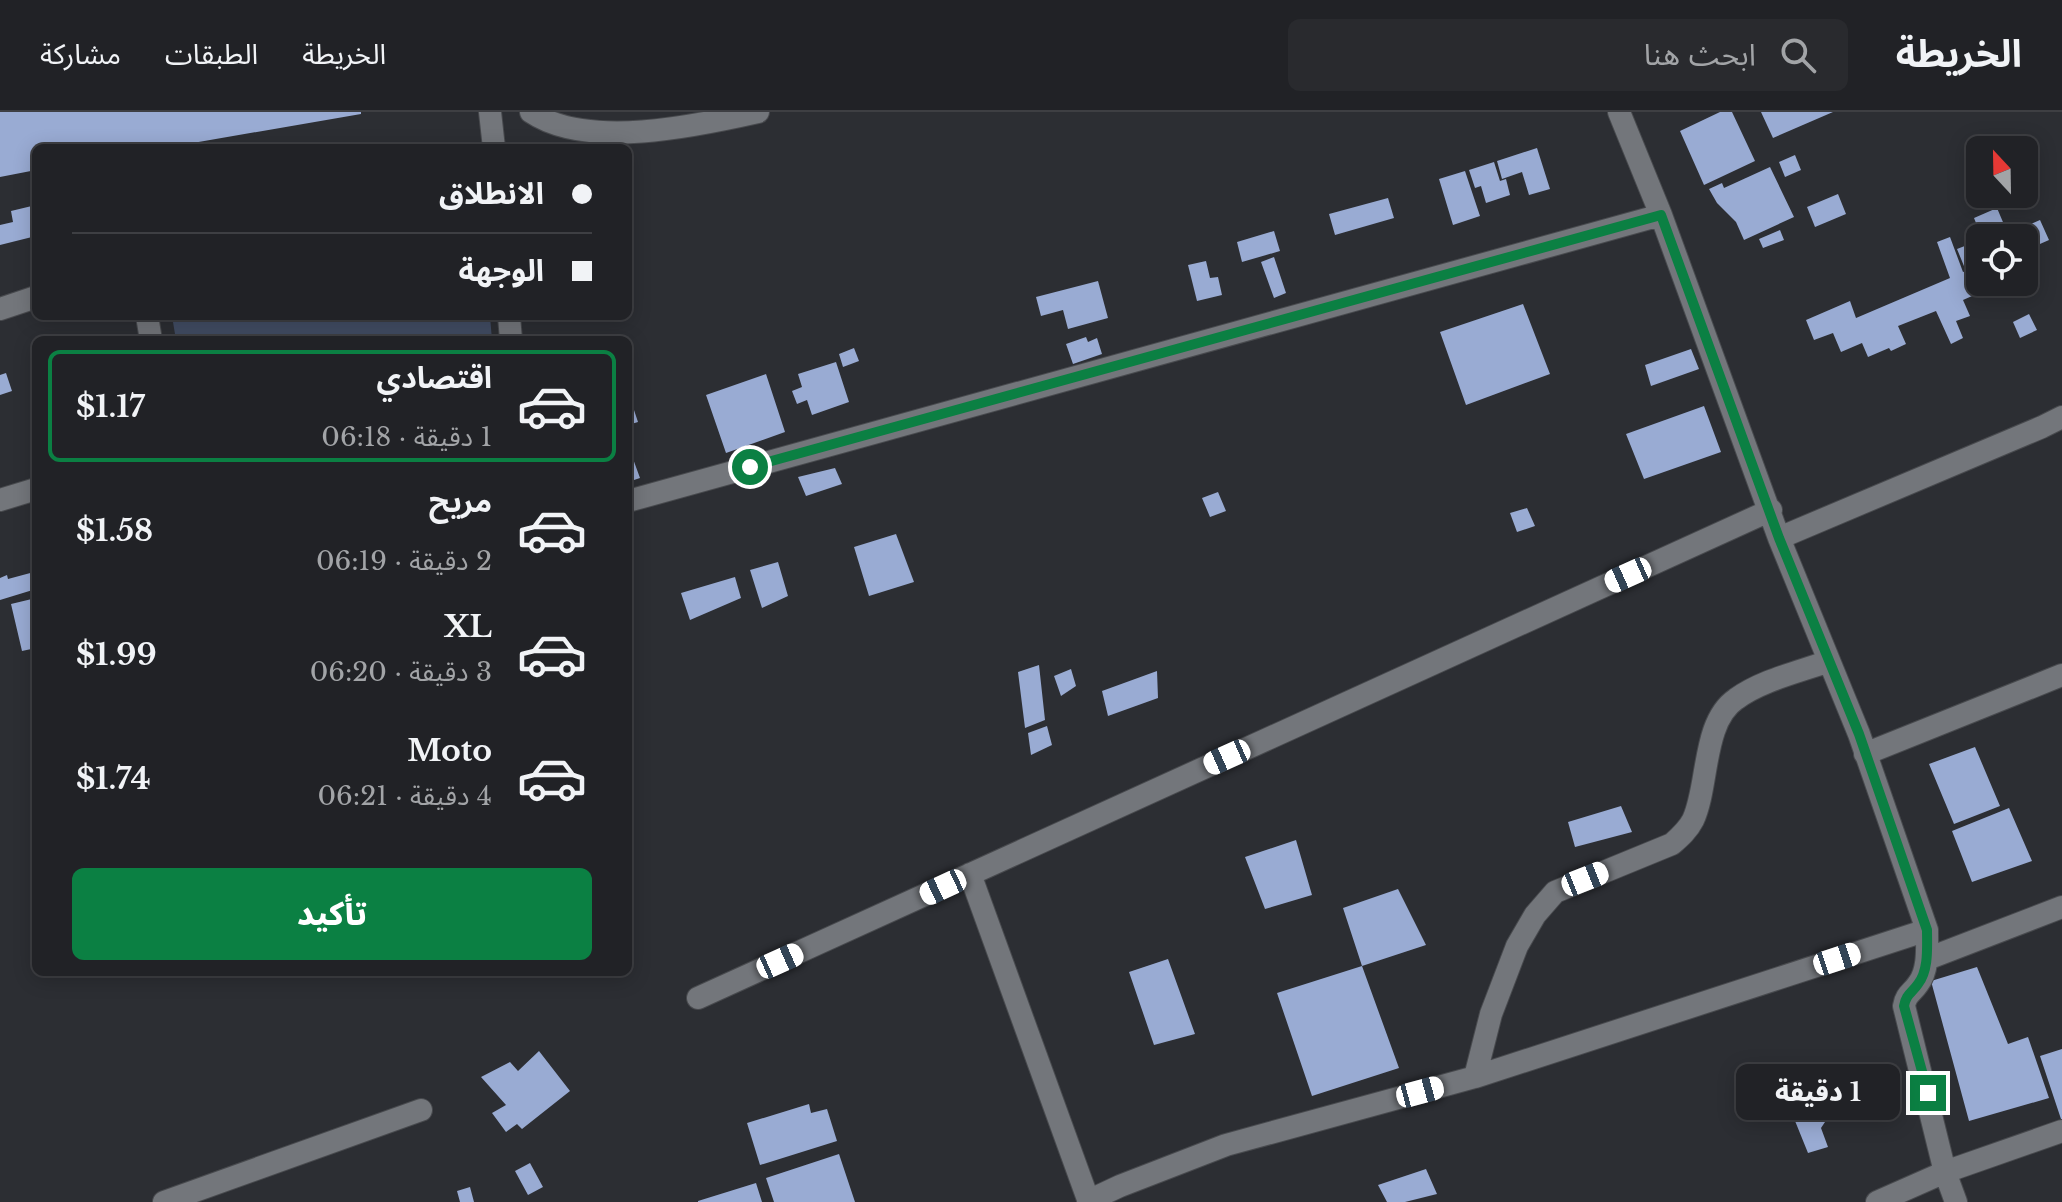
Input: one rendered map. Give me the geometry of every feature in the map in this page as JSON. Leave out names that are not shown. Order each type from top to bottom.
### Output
[{"type":"street","points":[[490,112],[494,144]]},
{"type":"street","points":[[531,112],[541,119],[575,128],[631,133],[674,130],[758,112]]},
{"type":"street","points":[[1619,112],[1661,215],[1779,538],[1865,754],[1927,930],[1927,959],[1918,984],[1906,997],[1904,1006],[1945,1172],[1956,1202]]},
{"type":"street","points":[[632,500],[1661,215]]},
{"type":"street","points":[[0,309],[32,298]]},
{"type":"street","points":[[1779,538],[1902,484],[2019,438],[2062,417]]},
{"type":"street","points":[[0,500],[32,490]]},
{"type":"street","points":[[698,998],[1771,510]]},
{"type":"street","points":[[1475,1077],[1491,1014],[1517,946],[1535,915],[1555,892],[1672,844],[1683,835],[1693,820],[1716,726],[1725,709],[1735,699],[1755,689],[1829,661]]},
{"type":"street","points":[[1865,754],[2062,675]]},
{"type":"street","points":[[970,874],[1088,1202],[1120,1186],[1226,1145],[1475,1077],[1927,930]]},
{"type":"street","points":[[1927,959],[2062,907]]},
{"type":"street","points":[[164,1202],[421,1110]]},
{"type":"street","points":[[1877,1202],[1945,1172],[2062,1131]]},
{"type":"shaded area","points":[[173,320],[490,320],[492,336],[175,336]]},
{"type":"building","points":[[0,112],[361,112],[187,144],[32,144],[32,171],[0,177]]},
{"type":"building","points":[[1720,112],[1732,112],[1755,161],[1704,185],[1680,131]]},
{"type":"building","points":[[1761,112],[1833,112],[1773,138]]},
{"type":"building","points":[[1537,148],[1550,189],[1529,195],[1522,172],[1502,179],[1497,161]]},
{"type":"building","points":[[1795,155],[1801,170],[1785,177],[1779,162]]},
{"type":"building","points":[[1494,162],[1500,181],[1506,179],[1510,195],[1486,203],[1481,186],[1475,188],[1469,170]]},
{"type":"building","points":[[1770,167],[1794,217],[1744,240],[1736,222],[1717,203],[1709,189],[1722,183],[1724,188]]},
{"type":"building","points":[[1465,171],[1480,216],[1453,225],[1439,179]]},
{"type":"building","points":[[1838,194],[1846,214],[1815,227],[1807,207]]},
{"type":"building","points":[[1388,198],[1394,218],[1335,235],[1329,214]]},
{"type":"building","points":[[32,206],[32,237],[0,245],[0,225],[13,222],[11,211]]},
{"type":"building","points":[[1997,208],[2004,224],[1976,224],[1974,218]]},
{"type":"building","points":[[2040,220],[2049,240],[2038,245],[2038,224],[2031,224]]},
{"type":"building","points":[[1780,230],[1784,240],[1763,248],[1759,239]]},
{"type":"building","points":[[1274,231],[1280,251],[1242,262],[1237,242]]},
{"type":"building","points":[[1950,237],[1963,272],[1966,271],[1966,296],[1972,296],[1963,300],[1970,316],[1956,321],[1963,338],[1951,344],[1936,311],[1898,326],[1906,344],[1868,357],[1862,343],[1841,352],[1833,333],[1814,340],[1806,320],[1850,301],[1856,318],[1950,278],[1937,242]]},
{"type":"building","points":[[1966,246],[1966,271],[1957,249]]},
{"type":"building","points":[[1274,257],[1286,293],[1274,298],[1261,262]]},
{"type":"building","points":[[1206,261],[1210,278],[1218,277],[1222,295],[1197,301],[1188,265]]},
{"type":"building","points":[[1098,281],[1108,318],[1068,329],[1063,310],[1041,316],[1036,297]]},
{"type":"building","points":[[1523,304],[1550,374],[1466,405],[1440,332]]},
{"type":"building","points":[[2029,314],[2037,330],[2020,338],[2013,322]]},
{"type":"building","points":[[1086,337],[1088,342],[1097,338],[1102,354],[1073,364],[1066,344]]},
{"type":"building","points":[[854,348],[859,361],[843,367],[839,354]]},
{"type":"building","points":[[1691,349],[1699,369],[1651,386],[1645,365]]},
{"type":"building","points":[[836,362],[849,402],[812,415],[807,400],[797,404],[792,391],[802,387],[798,374]]},
{"type":"building","points":[[6,373],[12,391],[0,395],[0,375]]},
{"type":"building","points":[[766,374],[785,432],[726,453],[706,395]]},
{"type":"building","points":[[1704,406],[1721,452],[1644,479],[1626,434]]},
{"type":"building","points":[[632,407],[638,422],[632,424]]},
{"type":"building","points":[[632,456],[640,478],[632,481]]},
{"type":"building","points":[[835,468],[842,484],[806,496],[798,477]]},
{"type":"building","points":[[1218,492],[1226,511],[1210,517],[1202,498]]},
{"type":"building","points":[[1527,508],[1535,526],[1517,532],[1510,513]]},
{"type":"building","points":[[896,534],[914,582],[869,596],[854,547]]},
{"type":"building","points":[[778,562],[788,596],[762,608],[750,570]]},
{"type":"building","points":[[32,573],[32,590],[0,600],[0,578],[7,575],[8,579]]},
{"type":"building","points":[[735,577],[741,598],[690,620],[681,593]]},
{"type":"building","points":[[32,599],[32,649],[22,651],[11,604]]},
{"type":"building","points":[[1039,665],[1045,720],[1025,728],[1018,672]]},
{"type":"building","points":[[1071,669],[1076,686],[1061,696],[1054,676]]},
{"type":"building","points":[[1157,671],[1158,698],[1108,716],[1102,691]]},
{"type":"building","points":[[1047,726],[1052,745],[1031,755],[1028,733]]},
{"type":"building","points":[[1975,747],[2000,806],[1954,824],[1929,764]]},
{"type":"building","points":[[1621,806],[1632,832],[1575,847],[1568,822]]},
{"type":"building","points":[[2009,808],[2032,861],[1972,882],[1952,831]]},
{"type":"building","points":[[1296,840],[1312,895],[1265,909],[1245,857]]},
{"type":"building","points":[[1398,889],[1426,945],[1362,966],[1343,908]]},
{"type":"building","points":[[1168,959],[1195,1034],[1154,1045],[1129,972]]},
{"type":"building","points":[[1362,966],[1399,1068],[1312,1096],[1277,993]]},
{"type":"building","points":[[1977,967],[2008,1044],[2028,1037],[2049,1098],[1969,1121],[1931,981]]},
{"type":"building","points":[[2062,1049],[2062,1119],[2061,1119],[2040,1056]]},
{"type":"building","points":[[539,1051],[570,1091],[522,1129],[517,1124],[506,1132],[492,1113],[506,1105],[481,1077],[510,1062],[518,1071]]},
{"type":"building","points":[[1820,1102],[1827,1119],[1821,1128],[1828,1147],[1808,1153],[1791,1111]]},
{"type":"building","points":[[809,1104],[811,1113],[827,1109],[837,1141],[760,1165],[747,1123]]},
{"type":"building","points":[[839,1154],[855,1202],[774,1202],[766,1178]]},
{"type":"building","points":[[530,1163],[543,1187],[528,1195],[515,1171]]},
{"type":"building","points":[[1426,1169],[1437,1194],[1405,1202],[1387,1202],[1378,1185]]},
{"type":"building","points":[[756,1183],[762,1202],[698,1202],[698,1201]]},
{"type":"building","points":[[470,1187],[474,1202],[460,1202],[457,1191]]},
{"type":"route","points":[[750,467],[1661,215],[1779,538],[1859,734],[1927,930],[1927,959],[1918,984],[1906,997],[1904,1006],[1928,1093]]}]
